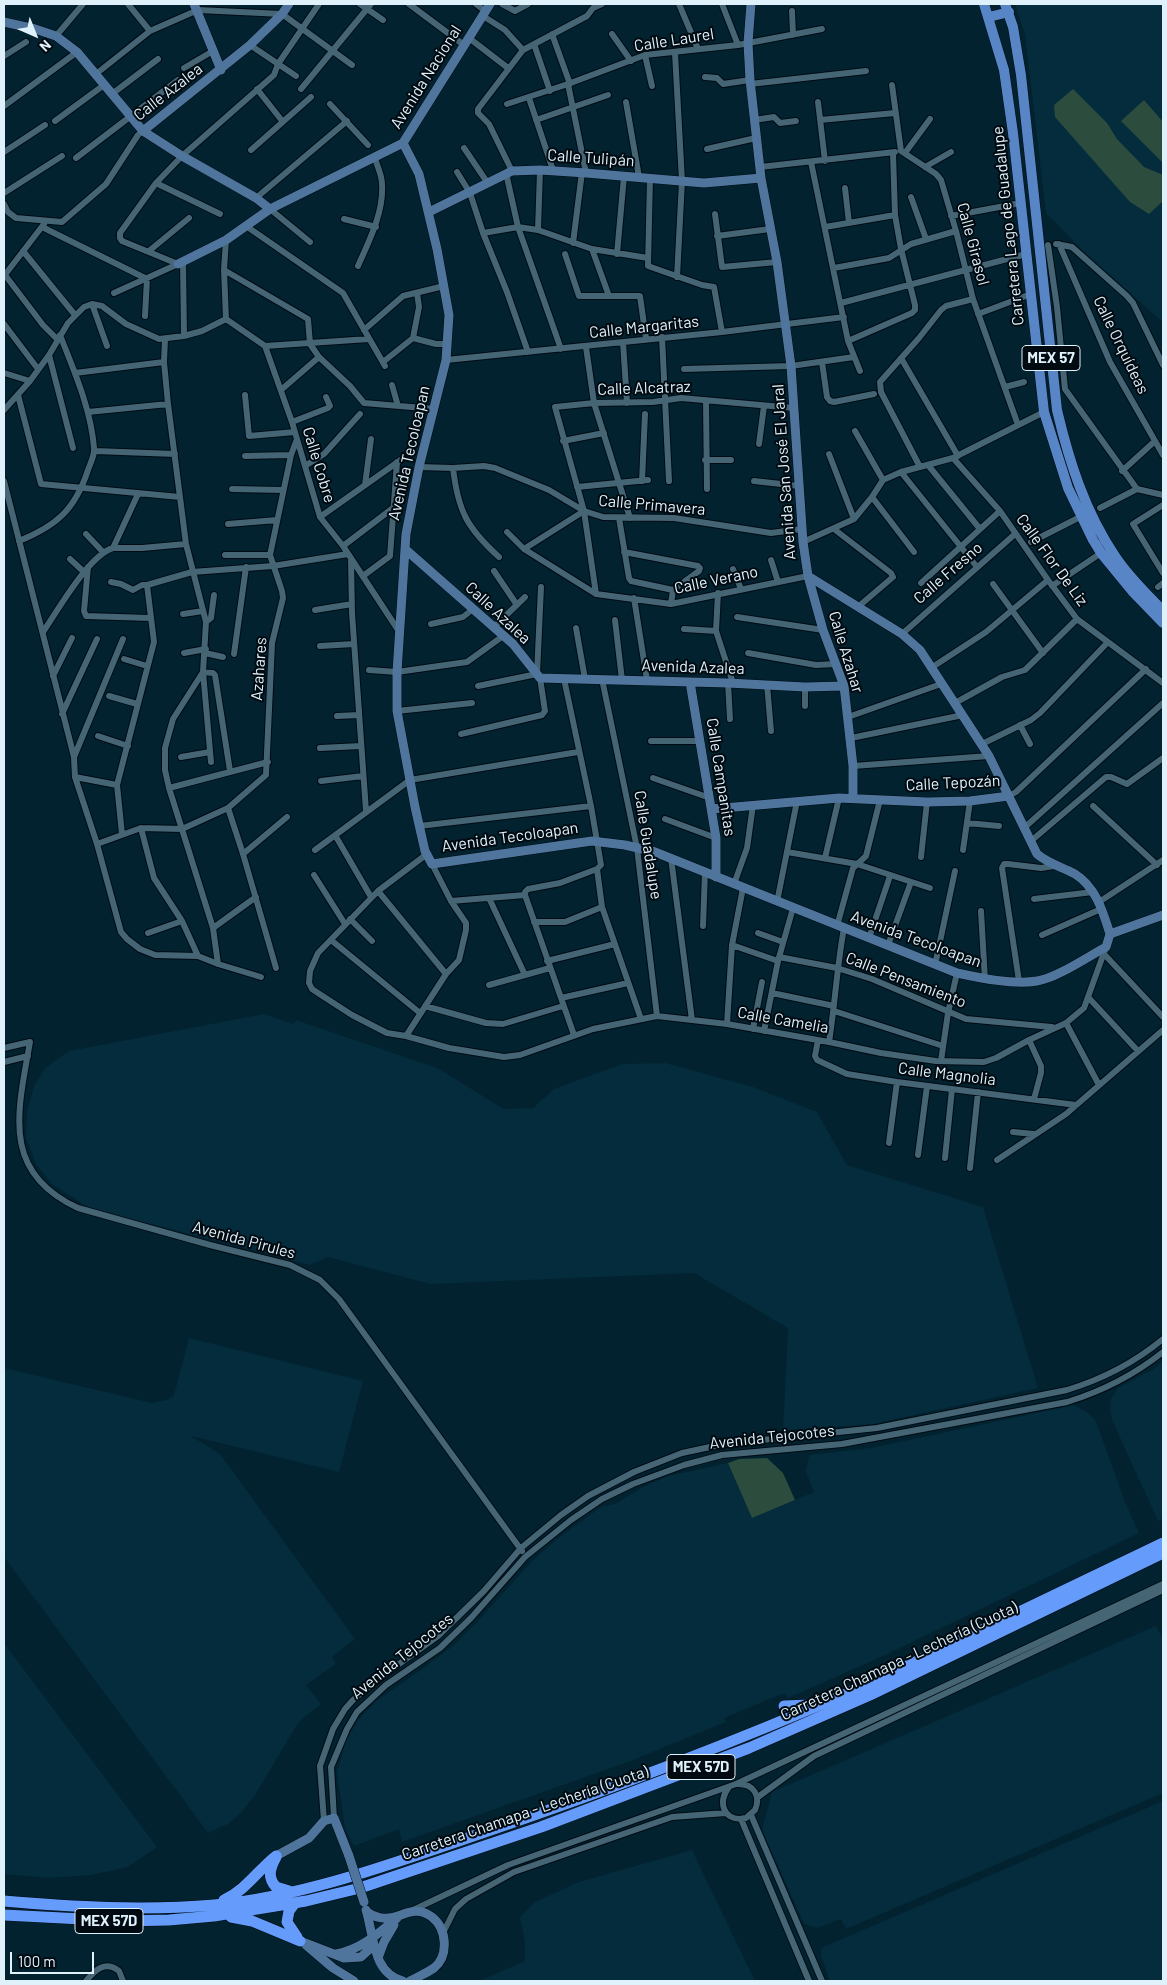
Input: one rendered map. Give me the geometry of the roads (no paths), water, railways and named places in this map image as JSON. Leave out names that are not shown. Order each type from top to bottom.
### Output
[{"type":"highway","name":"Carretera Chamapa - Lechería (Cuota)","points":[[295,1897],[536,1815],[696,1756],[865,1686],[1163,1543]]},
{"type":"highway","name":"Carretera Chamapa - Lechería (Cuota)","points":[[6,1916],[121,1921],[169,1920],[214,1910],[360,1888],[560,1820],[749,1748],[870,1695],[1163,1553]]},
{"type":"highway","points":[[784,1706],[809,1705],[865,1686]]},
{"type":"highway","points":[[696,1756],[718,1744],[729,1733]]},
{"type":"highway","points":[[276,1856],[270,1870],[272,1882],[281,1890],[295,1897],[287,1922],[300,1941]]},
{"type":"highway","points":[[214,1910],[239,1892],[276,1856]]},
{"type":"highway","name":"Carretera Chamapa - Lechería (Cuota)","points":[[4,1901],[59,1906],[214,1910]]},
{"type":"highway","points":[[214,1910],[252,1920],[300,1941]]},
{"type":"main road","name":"Carretera Lago de Guadalupe","points":[[984,4],[1004,70],[1044,412],[1068,488],[1101,553],[1133,592],[1163,623]]},
{"type":"main road","name":"Carretera Lago de Guadalupe","points":[[1007,8],[1021,75],[1044,245],[1042,268],[1060,390],[1057,410],[1067,453],[1091,513],[1115,556],[1128,573],[1163,610]]},
{"type":"main road","points":[[989,17],[1007,8]]},
{"type":"main road","points":[[1028,270],[1042,268]]},
{"type":"street","points":[[56,36],[83,4]]},
{"type":"street","points":[[128,4],[150,31]]},
{"type":"street","name":"Calle Azalea","points":[[4,204],[8,212],[16,218],[62,222],[98,193],[106,184],[138,135],[250,45],[282,14],[289,4]]},
{"type":"street","points":[[180,262],[122,241],[120,233],[156,183],[182,156],[274,75],[278,64],[319,4]]},
{"type":"street","points":[[360,4],[369,6],[382,20]]},
{"type":"street","points":[[409,4],[508,68]]},
{"type":"street","points":[[476,4],[486,10],[524,50]]},
{"type":"street","points":[[502,4],[515,10],[528,4]]},
{"type":"street","points":[[561,350],[518,227],[509,172],[489,124],[477,111],[508,68],[524,50],[587,16],[592,6],[602,4]]},
{"type":"street","points":[[679,4],[698,49]]},
{"type":"street","points":[[722,4],[738,45]]},
{"type":"street","name":"Avenida San José El Jaral","points":[[751,4],[748,43],[750,82],[761,178],[777,262],[791,366],[802,542],[808,576],[902,634],[920,650],[989,756],[1037,854],[1054,866],[1082,879],[1093,892],[1100,905],[1110,934]]},
{"type":"street","points":[[301,89],[369,6]]},
{"type":"street","points":[[196,7],[221,70]]},
{"type":"street","points":[[96,74],[150,31],[196,7],[282,14],[352,65]]},
{"type":"street","name":"Avenida Nacional","points":[[270,209],[403,143],[486,10]]},
{"type":"street","points":[[792,11],[793,35]]},
{"type":"street","points":[[4,22],[44,31],[56,36],[77,52],[143,131],[182,156],[256,198],[310,242]]},
{"type":"street","name":"Calle Laurel","points":[[507,104],[529,98],[645,56],[738,45],[822,29]]},
{"type":"street","points":[[552,34],[569,84],[584,172],[574,243]]},
{"type":"street","points":[[612,34],[631,60]]},
{"type":"street","points":[[4,56],[26,42]]},
{"type":"street","points":[[534,44],[550,90]]},
{"type":"street","points":[[250,45],[296,76]]},
{"type":"street","points":[[184,68],[213,51]]},
{"type":"street","points":[[4,106],[77,52]]},
{"type":"street","points":[[675,53],[682,181],[677,277]]},
{"type":"street","points":[[645,56],[652,86]]},
{"type":"street","points":[[112,94],[158,59]]},
{"type":"street","points":[[705,76],[717,78],[723,84],[866,70]]},
{"type":"street","points":[[76,158],[178,80]]},
{"type":"street","points":[[55,121],[104,85]]},
{"type":"street","points":[[892,85],[895,113],[903,152]]},
{"type":"street","points":[[257,89],[283,122]]},
{"type":"street","points":[[536,120],[608,95]]},
{"type":"street","points":[[251,150],[312,97]]},
{"type":"street","points":[[529,98],[554,170]]},
{"type":"street","points":[[626,102],[639,177]]},
{"type":"street","points":[[818,102],[826,161]]},
{"type":"street","points":[[330,104],[368,145]]},
{"type":"street","points":[[820,120],[895,113]]},
{"type":"street","points":[[754,120],[774,117],[780,123],[796,121]]},
{"type":"street","points":[[760,167],[903,152],[930,119]]},
{"type":"street","points":[[256,198],[347,122]]},
{"type":"street","points":[[4,152],[45,125]]},
{"type":"street","points":[[707,149],[756,138]]},
{"type":"street","name":"Avenida Tecoloapan","points":[[403,143],[416,165],[429,212],[449,315],[446,360],[419,467],[405,549],[397,672],[397,711],[419,826],[432,864],[598,842],[637,848],[671,858],[957,973],[986,980],[1038,982],[1105,951]]},
{"type":"street","points":[[464,148],[487,182]]},
{"type":"street","name":"Calle Girasol","points":[[903,152],[936,174],[941,180],[978,314],[1018,425]]},
{"type":"street","points":[[925,167],[951,152]]},
{"type":"street","points":[[848,341],[915,310],[895,215],[893,153]]},
{"type":"street","points":[[4,194],[62,156]]},
{"type":"street","points":[[358,266],[376,227],[382,182],[374,158]]},
{"type":"street","points":[[811,162],[842,303],[848,341],[860,371]]},
{"type":"street","points":[[538,230],[540,170]]},
{"type":"street","name":"Calle Tulipán","points":[[429,212],[509,172],[554,170],[704,183],[761,178]]},
{"type":"street","points":[[457,172],[470,193],[528,352]]},
{"type":"street","points":[[617,254],[624,176]]},
{"type":"street","points":[[650,178],[648,266],[702,285],[714,286],[722,332]]},
{"type":"street","points":[[156,183],[220,214]]},
{"type":"street","points":[[845,188],[849,223]]},
{"type":"street","points":[[911,197],[926,239]]},
{"type":"street","points":[[951,216],[1021,203]]},
{"type":"street","points":[[114,293],[226,240],[270,209]]},
{"type":"street","points":[[715,214],[722,268],[777,262]]},
{"type":"street","points":[[825,227],[895,215]]},
{"type":"street","points":[[149,251],[189,218]]},
{"type":"street","points":[[344,219],[376,227]]},
{"type":"street","points":[[19,541],[40,532],[58,519],[73,504],[82,488],[94,451],[88,412],[75,373],[59,337],[43,325],[4,275],[47,221]]},
{"type":"street","points":[[246,226],[343,293],[384,364],[414,338],[419,307],[417,293]]},
{"type":"street","points":[[483,233],[518,227],[538,230],[592,249],[648,258]]},
{"type":"street","points":[[42,228],[147,279]]},
{"type":"street","points":[[717,236],[770,229]]},
{"type":"street","points":[[834,268],[889,258],[901,250],[926,239],[956,231]]},
{"type":"street","points":[[226,240],[224,270],[226,319]]},
{"type":"street","points":[[1163,365],[1133,303],[1127,296],[1072,246],[1059,244],[1044,245],[1056,297],[1060,390],[1137,489],[1163,495]]},
{"type":"street","name":"Calle Orquídeas","points":[[1059,244],[1110,362],[1163,455]]},
{"type":"street","points":[[592,249],[609,296]]},
{"type":"street","points":[[23,251],[75,315]]},
{"type":"street","points":[[565,254],[579,296],[640,296],[646,339]]},
{"type":"street","points":[[842,303],[1026,254]]},
{"type":"street","points":[[180,262],[184,336]]},
{"type":"street","points":[[224,270],[308,319],[310,344],[320,358],[350,386],[364,403],[435,409]]},
{"type":"street","points":[[145,316],[147,279]]},
{"type":"street","points":[[364,330],[403,296],[444,286]]},
{"type":"street","points":[[978,314],[1031,294]]},
{"type":"street","points":[[920,467],[879,387],[880,382],[941,310],[946,306],[973,298]]},
{"type":"street","points":[[4,410],[30,382],[59,337],[75,315],[84,307],[92,304],[102,306],[126,324],[159,339],[184,336],[202,331],[226,319]]},
{"type":"street","points":[[92,304],[107,346]]},
{"type":"street","name":"Calle Margaritas","points":[[446,360],[561,350],[844,317]]},
{"type":"street","points":[[226,319],[265,346],[369,339]]},
{"type":"street","points":[[4,324],[38,369]]},
{"type":"street","points":[[662,337],[668,481]]},
{"type":"street","points":[[414,338],[436,344],[447,344]]},
{"type":"street","points":[[165,339],[164,362],[168,404],[186,544],[206,622],[203,672],[211,762]]},
{"type":"street","points":[[623,342],[627,403]]},
{"type":"street","name":"Calle Cobre","points":[[265,346],[292,422],[320,516],[343,546],[400,633]]},
{"type":"street","points":[[586,346],[594,402],[630,518]]},
{"type":"street","points":[[49,355],[73,448]]},
{"type":"street","points":[[684,369],[791,366],[854,357]]},
{"type":"street","points":[[281,390],[320,358]]},
{"type":"street","name":"Calle Flor De Liz","points":[[901,358],[956,457],[1000,511],[1014,534],[1077,619],[1162,680]]},
{"type":"street","points":[[75,373],[164,362]]},
{"type":"street","points":[[822,362],[827,397],[830,401],[834,402],[874,394]]},
{"type":"street","points":[[4,373],[30,382]]},
{"type":"street","points":[[1004,387],[1024,382]]},
{"type":"street","points":[[392,385],[398,406]]},
{"type":"street","points":[[18,395],[41,484],[180,497]]},
{"type":"street","points":[[245,396],[248,436],[296,435]]},
{"type":"street","points":[[292,422],[330,407],[326,397]]},
{"type":"street","name":"Calle Alcatraz","points":[[563,440],[555,407],[594,402],[627,403],[681,398],[794,408]]},
{"type":"street","points":[[706,401],[705,460],[707,489]]},
{"type":"street","points":[[88,412],[168,404]]},
{"type":"street","points":[[759,444],[764,406]]},
{"type":"street","points":[[802,542],[854,519],[883,480],[901,472],[956,457],[1044,412]]},
{"type":"street","points":[[305,466],[324,454],[360,414]]},
{"type":"street","points":[[577,487],[645,481],[645,414]]},
{"type":"street","points":[[855,431],[883,480]]},
{"type":"street","points":[[596,594],[584,511],[563,440],[604,433]]},
{"type":"street","name":"Azahares","points":[[182,829],[228,808],[264,779],[268,762],[272,643],[283,598],[270,555],[296,435]]},
{"type":"street","points":[[365,485],[371,440]]},
{"type":"street","points":[[1122,472],[1155,440]]},
{"type":"street","points":[[94,451],[175,454]]},
{"type":"street","points":[[829,454],[854,519]]},
{"type":"street","points":[[245,456],[291,455]]},
{"type":"street","points":[[705,460],[731,460]]},
{"type":"street","points":[[320,516],[400,461],[393,508],[390,556],[363,576]]},
{"type":"street","points":[[928,465],[980,529]]},
{"type":"street","name":"Calle Primavera","points":[[419,467],[453,468],[484,466],[496,468],[549,490],[584,511],[603,517],[674,518],[771,533],[802,529]]},
{"type":"street","points":[[453,468],[456,492],[465,519],[481,540],[499,556]]},
{"type":"street","points":[[901,472],[977,567]]},
{"type":"street","points":[[4,480],[74,757],[75,777],[121,932],[127,940],[140,949],[155,955],[198,956],[261,977]]},
{"type":"street","points":[[754,481],[798,486]]},
{"type":"street","points":[[232,489],[283,490]]},
{"type":"street","points":[[1100,508],[1137,489]]},
{"type":"street","points":[[113,548],[138,494]]},
{"type":"street","points":[[872,497],[914,552]]},
{"type":"street","points":[[1163,505],[1133,524],[1163,573]]},
{"type":"street","points":[[343,546],[393,508]]},
{"type":"street","points":[[524,549],[584,511]]},
{"type":"street","points":[[921,583],[1000,511]]},
{"type":"street","points":[[1031,542],[1082,516]]},
{"type":"street","points":[[619,518],[631,581],[673,590]]},
{"type":"street","points":[[228,524],[277,520]]},
{"type":"street","points":[[834,529],[891,573],[893,577],[859,606]]},
{"type":"street","name":"Calle Verano","points":[[507,532],[524,549],[596,594],[671,604],[808,576]]},
{"type":"street","points":[[86,534],[103,552]]},
{"type":"street","name":"Calle Fresno","points":[[902,634],[1014,534]]},
{"type":"street","points":[[43,632],[86,570],[103,552],[113,548],[142,548],[186,544]]},
{"type":"street","name":"Calle Azalea","points":[[405,549],[513,644],[538,676]]},
{"type":"street","points":[[624,552],[698,566],[700,568],[699,571],[673,590],[671,604]]},
{"type":"street","points":[[932,668],[986,632],[1050,583],[1101,553]]},
{"type":"street","points":[[225,555],[270,555]]},
{"type":"street","points":[[110,582],[121,584],[132,590],[142,585],[148,585],[192,572],[273,566],[349,556],[366,811]]},
{"type":"street","points":[[70,559],[86,570]]},
{"type":"street","points":[[771,560],[778,582]]},
{"type":"street","points":[[234,654],[246,567]]},
{"type":"street","points":[[733,569],[741,589]]},
{"type":"street","points":[[86,570],[85,615],[88,617],[150,618]]},
{"type":"street","points":[[494,571],[517,605]]},
{"type":"street","name":"Calle Azahar","points":[[808,576],[823,630],[844,686],[851,738],[853,797]]},
{"type":"street","points":[[993,584],[1043,653]]},
{"type":"street","points":[[122,834],[117,785],[154,642],[148,585]]},
{"type":"street","points":[[461,734],[542,714],[545,711],[538,676],[541,588]]},
{"type":"street","points":[[718,593],[716,631],[730,683],[730,719]]},
{"type":"street","points":[[206,622],[211,618],[214,595]]},
{"type":"street","points":[[494,627],[525,597]]},
{"type":"street","points":[[634,598],[646,680]]},
{"type":"street","points":[[315,610],[352,604]]},
{"type":"street","points":[[431,624],[463,617],[473,609]]},
{"type":"street","points":[[183,614],[203,611]]},
{"type":"street","points":[[737,617],[823,630]]},
{"type":"street","points":[[955,703],[1002,676],[1025,670],[1077,619]]},
{"type":"street","points":[[615,620],[622,680]]},
{"type":"street","points":[[576,628],[585,679]]},
{"type":"street","points":[[684,628],[716,631]]},
{"type":"street","points":[[369,670],[397,672],[467,662],[504,636]]},
{"type":"street","points":[[53,676],[72,638]]},
{"type":"street","points":[[62,714],[97,639]]},
{"type":"street","points":[[74,757],[123,639]]},
{"type":"street","points":[[982,744],[1040,713],[1108,642]]},
{"type":"street","points":[[320,646],[354,644]]},
{"type":"street","points":[[184,653],[205,651],[223,657]]},
{"type":"street","points":[[748,653],[816,665],[836,664]]},
{"type":"street","points":[[124,659],[147,666]]},
{"type":"street","name":"Calle Tepozán","points":[[712,809],[853,797],[927,802],[970,801],[1009,796],[1016,792],[1146,669]]},
{"type":"street","points":[[203,672],[215,675],[230,771]]},
{"type":"street","points":[[203,672],[173,719],[168,734],[164,760],[169,788],[213,928],[218,964]]},
{"type":"street","points":[[478,686],[538,676]]},
{"type":"street","name":"Avenida Azalea","points":[[538,676],[564,679],[767,684],[805,687],[844,686]]},
{"type":"street","points":[[564,679],[591,806],[601,865],[597,869],[560,883],[528,889],[525,895],[574,1035]]},
{"type":"street","name":"Calle Guadalupe","points":[[602,679],[637,848],[657,1016]]},
{"type":"street","name":"Calle Campanitas","points":[[690,682],[716,838],[716,877]]},
{"type":"street","points":[[767,684],[771,731]]},
{"type":"street","points":[[848,716],[942,684]]},
{"type":"street","points":[[805,687],[805,706]]},
{"type":"street","points":[[109,696],[137,704]]},
{"type":"street","points":[[397,711],[472,703]]},
{"type":"street","points":[[1024,828],[1163,703]]},
{"type":"street","points":[[338,716],[359,715]]},
{"type":"street","points":[[851,738],[963,715]]},
{"type":"street","points":[[1020,725],[1030,744]]},
{"type":"street","points":[[98,736],[128,746]]},
{"type":"street","points":[[651,741],[701,741]]},
{"type":"street","points":[[320,748],[361,746]]},
{"type":"street","points":[[181,757],[210,752]]},
{"type":"street","points":[[315,850],[410,780],[578,752]]},
{"type":"street","points":[[853,766],[989,756]]},
{"type":"street","points":[[1030,841],[1106,777],[1111,777],[1128,784],[1163,758]]},
{"type":"street","points":[[169,788],[268,762]]},
{"type":"street","points":[[321,781],[363,776]]},
{"type":"street","points":[[75,777],[117,785]]},
{"type":"street","points":[[653,778],[710,798]]},
{"type":"street","points":[[825,858],[839,798]]},
{"type":"street","points":[[829,1042],[834,1008],[840,927],[853,868],[866,856],[880,800]]},
{"type":"street","points":[[777,902],[797,801]]},
{"type":"street","points":[[963,850],[970,801]]},
{"type":"street","points":[[921,857],[927,802]]},
{"type":"street","points":[[734,884],[746,848],[753,805]]},
{"type":"street","points":[[419,826],[591,806]]},
{"type":"street","points":[[1093,806],[1156,865]]},
{"type":"street","points":[[228,808],[276,968]]},
{"type":"street","points":[[243,854],[287,817]]},
{"type":"street","points":[[665,819],[716,838]]},
{"type":"street","points":[[967,823],[999,826]]},
{"type":"street","points":[[96,843],[141,828],[182,829]]},
{"type":"street","points":[[141,828],[154,878],[182,921],[198,956]]},
{"type":"street","points":[[335,835],[371,897]]},
{"type":"street","points":[[787,852],[857,864],[930,888]]},
{"type":"street","points":[[420,1013],[331,940],[371,897],[427,854]]},
{"type":"street","points":[[671,858],[692,1020]]},
{"type":"street","points":[[1042,935],[1100,905],[1163,860]]},
{"type":"street","points":[[406,1036],[446,974],[459,960],[466,930],[466,923],[451,900],[432,864]]},
{"type":"street","points":[[1020,981],[1002,868],[1004,864],[1041,868],[1054,866]]},
{"type":"street","points":[[597,869],[602,907],[641,1019]]},
{"type":"street","points":[[935,964],[955,871]]},
{"type":"street","points":[[703,926],[705,872]]},
{"type":"street","points":[[314,875],[347,922],[372,941]]},
{"type":"street","points":[[869,938],[890,876]]},
{"type":"street","points":[[888,945],[911,882]]},
{"type":"street","points":[[727,1024],[732,945],[743,888]]},
{"type":"street","points":[[378,891],[446,974]]},
{"type":"street","points":[[1034,899],[1093,892]]},
{"type":"street","points":[[451,900],[525,895]]},
{"type":"street","points":[[213,928],[256,897]]},
{"type":"street","points":[[489,898],[524,975]]},
{"type":"street","points":[[534,922],[565,922],[602,907]]},
{"type":"street","points":[[764,1031],[778,959],[793,908]]},
{"type":"street","points":[[981,911],[986,980]]},
{"type":"street","points":[[1163,915],[1110,934],[1105,951],[1163,1017]]},
{"type":"street","points":[[148,933],[182,921]]},
{"type":"street","points":[[758,933],[783,942]]},
{"type":"street","name":"Calle Camelia","points":[[331,940],[318,953],[310,971],[309,983],[312,989],[377,1029],[387,1033],[406,1036],[449,1048],[504,1056],[520,1055],[593,1029],[657,1016],[727,1024],[881,1053],[941,1061],[984,1062],[996,1058],[1066,1023],[1084,1008],[1105,951]]},
{"type":"street","points":[[489,985],[615,944]]},
{"type":"street","name":"Calle Pensamiento","points":[[732,945],[778,959],[837,968],[872,980],[966,1019],[1054,1028]]},
{"type":"street","points":[[941,1061],[948,1013],[957,973]]},
{"type":"street","points":[[753,1029],[762,982]]},
{"type":"street","points":[[561,998],[628,983]]},
{"type":"street","points":[[772,993],[834,1008],[944,1046]]},
{"type":"street","points":[[1088,997],[1138,1051]]},
{"type":"street","points":[[425,1006],[486,1023],[502,1024],[563,1006]]},
{"type":"street","points":[[1066,1023],[1099,1085]]},
{"type":"street","points":[[997,1160],[1066,1114],[1163,1030]]},
{"type":"street","name":"Calle Magnolia","points":[[818,1040],[815,1056],[817,1060],[847,1074],[1076,1105]]},
{"type":"street","points":[[1029,1040],[1042,1066],[1034,1099]]},
{"type":"street","name":"Avenida Pirules","points":[[4,1048],[30,1042],[19,1110],[19,1134],[23,1155],[34,1174],[48,1189],[62,1200],[78,1208],[200,1243],[290,1265],[320,1280],[339,1299],[521,1548],[525,1557]]},
{"type":"street","points":[[4,1062],[28,1056]]},
{"type":"street","points":[[889,1143],[897,1082]]},
{"type":"street","points":[[918,1155],[927,1086]]},
{"type":"street","points":[[945,1158],[952,1089]]},
{"type":"street","points":[[970,1168],[978,1092]]},
{"type":"street","points":[[1013,1132],[1034,1134]]},
{"type":"street","name":"Avenida Tejocotes","points":[[378,1958],[367,1912],[349,1856],[329,1820],[320,1766],[339,1717],[352,1700],[418,1652],[451,1625],[484,1591],[521,1548],[561,1515],[588,1496],[634,1472],[672,1456],[724,1444],[877,1428],[1067,1390],[1095,1381],[1126,1366],[1163,1339]]},
{"type":"street","name":"Avenida Tejocotes","points":[[329,1820],[331,1768],[347,1729],[357,1712],[386,1685],[440,1648],[471,1618],[525,1557],[602,1499],[674,1468],[722,1454],[842,1444],[1067,1402],[1098,1392],[1120,1382],[1163,1352]]},
{"type":"street","points":[[672,1456],[674,1468]]},
{"type":"street","points":[[367,1912],[374,1917],[383,1919],[399,1916],[508,1865],[733,1785],[1163,1584]]},
{"type":"street","points":[[758,1797],[814,1756],[1163,1590]]},
{"type":"street","points":[[745,1784],[753,1789],[758,1797],[758,1804],[751,1815],[742,1819],[733,1818],[726,1813],[722,1804],[723,1794],[733,1785],[745,1784]]},
{"type":"street","points":[[410,1981],[434,1968],[440,1961],[444,1951],[444,1932],[455,1909],[466,1899],[514,1872],[672,1817],[726,1813]]},
{"type":"street","points":[[751,1815],[822,1981]]},
{"type":"street","points":[[742,1819],[809,1981]]},
{"type":"street","points":[[276,1856],[309,1838],[329,1820]]},
{"type":"street","points":[[413,1910],[432,1917],[444,1932]]},
{"type":"street","points":[[300,1941],[336,1954],[352,1950],[373,1941],[399,1916]]},
{"type":"street","points":[[399,1916],[389,1931],[378,1958],[388,1974],[403,1981]]},
{"type":"street","points":[[300,1941],[333,1968],[354,1981]]},
{"type":"street","points":[[86,1981],[101,1967],[107,1965],[119,1970],[123,1981]]}]
